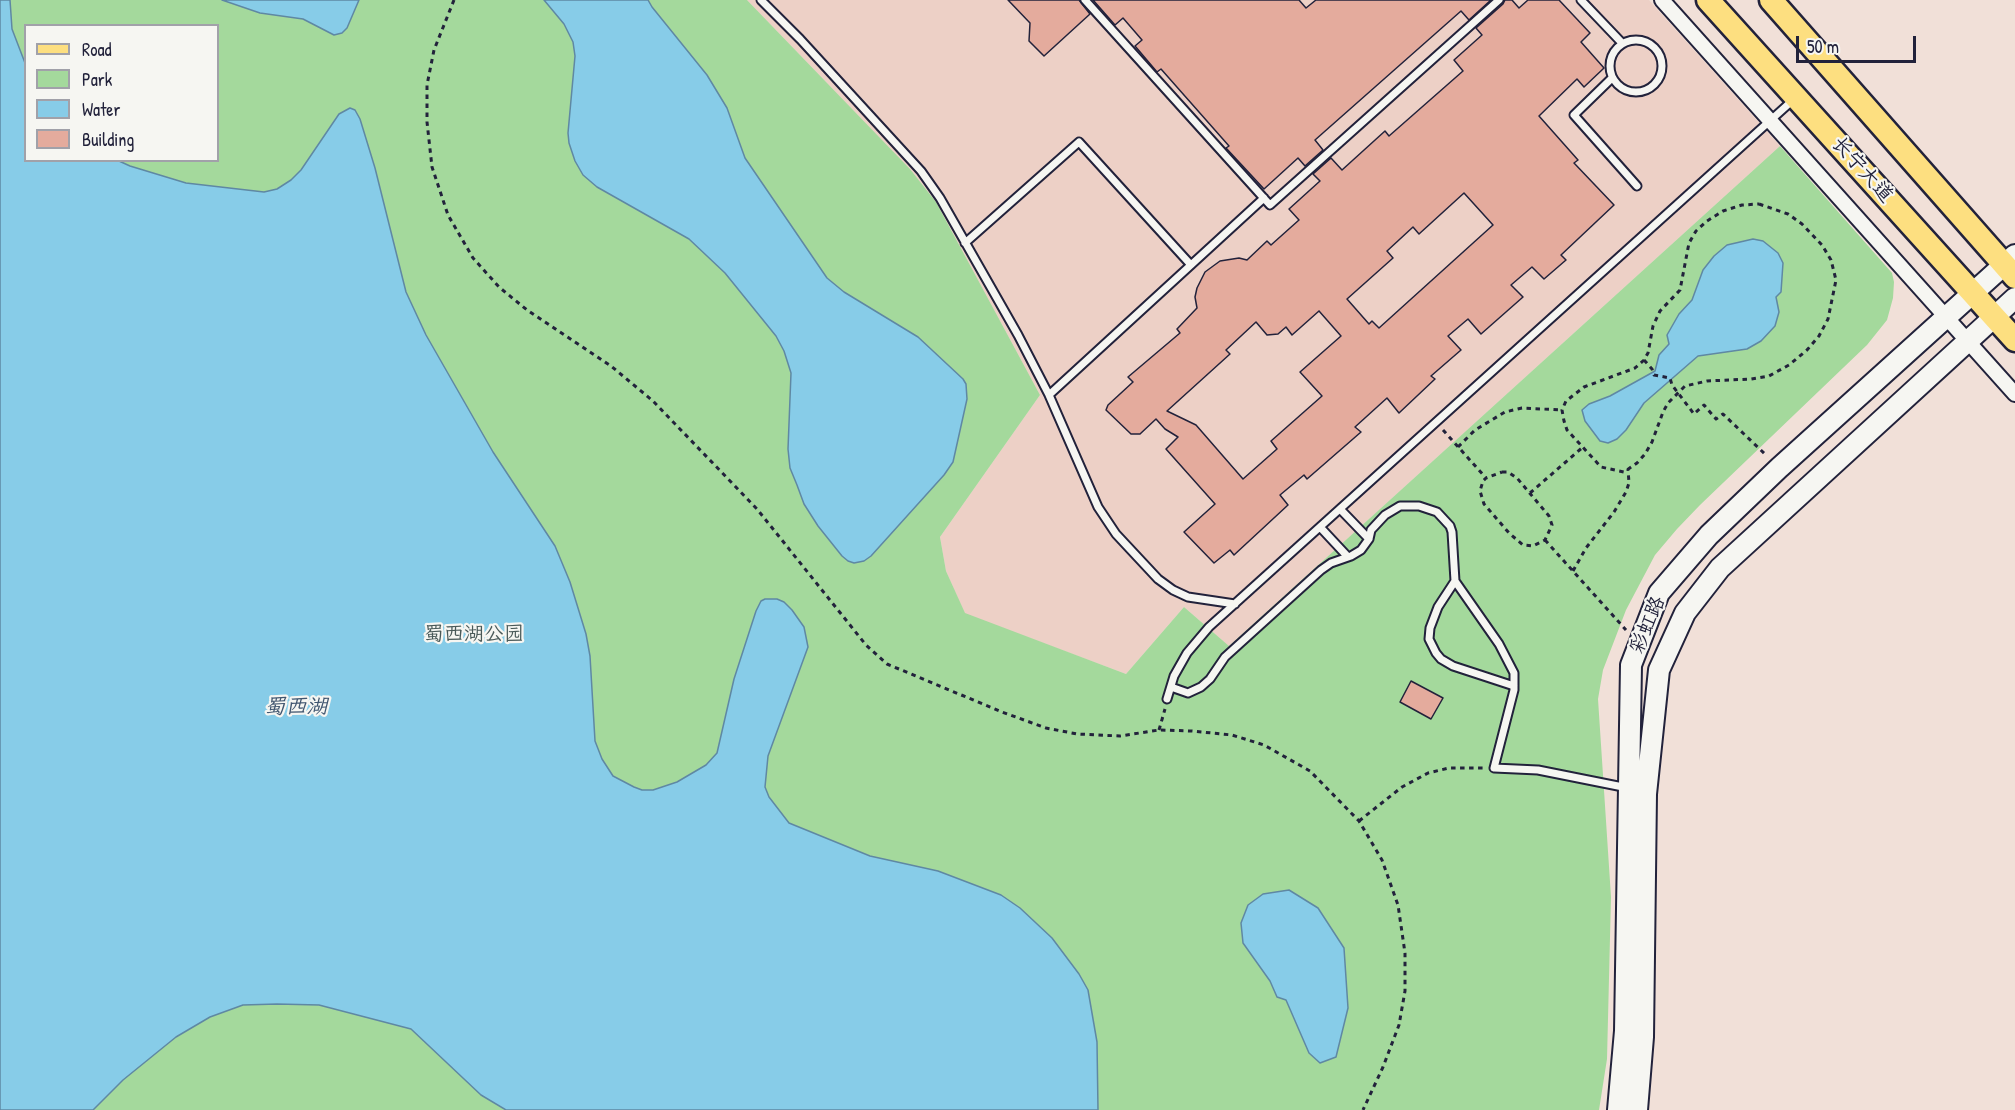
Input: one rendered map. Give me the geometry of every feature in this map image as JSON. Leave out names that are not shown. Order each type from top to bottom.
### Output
[{"type":"main road","name":"长宁大道","points":[[1708,0],[2015,340]]},
{"type":"main road","points":[[1771,0],[2011,265]]},
{"type":"main road","name":"彩虹路","points":[[1618,1110],[1625,1031],[1632,665],[1659,593],[1709,535],[1779,468],[1973,293],[2011,265]]},
{"type":"main road","name":"彩虹路","points":[[1637,1110],[1643,1037],[1646,794],[1659,670],[1686,613],[1720,568],[2015,298]]},
{"type":"street","points":[[1662,0],[2015,394]]},
{"type":"lane","points":[[760,0],[808,47],[921,171],[940,198],[1018,335],[1049,395],[1098,507],[1116,534],[1158,579],[1173,590],[1188,597],[1234,604]]},
{"type":"lane","points":[[1085,0],[1270,206],[1499,0]]},
{"type":"lane","points":[[1581,0],[1622,44]]},
{"type":"lane","points":[[1635,39],[1644,40],[1659,52],[1662,71],[1652,87],[1634,92],[1625,90],[1618,86],[1612,78],[1609,70],[1612,52],[1622,44],[1635,39]]},
{"type":"lane","points":[[1612,78],[1574,114],[1637,186]]},
{"type":"lane","points":[[1167,699],[1174,676],[1187,653],[1209,627],[1797,97]]},
{"type":"lane","points":[[965,243],[1079,142],[1191,265]]},
{"type":"lane","points":[[1049,395],[1263,198]]},
{"type":"lane","points":[[1171,687],[1188,693],[1201,687],[1210,679],[1225,657],[1312,578],[1331,563],[1361,550],[1377,522],[1400,506],[1419,506],[1437,512],[1447,521],[1452,532],[1455,581],[1476,609],[1512,666],[1514,686],[1494,768],[1538,770],[1628,788]]},
{"type":"lane","points":[[1340,509],[1369,539]]},
{"type":"lane","points":[[1320,527],[1348,557]]},
{"type":"lane","points":[[1455,581],[1438,607],[1430,628],[1429,639],[1436,653],[1441,660],[1453,666],[1514,686]]},
{"type":"path","points":[[454,0],[434,50],[427,85],[427,122],[432,167],[448,215],[473,258],[499,287],[527,310],[611,366],[653,401],[757,509],[866,645],[887,664],[1046,728],[1077,734],[1120,736],[1159,730],[1232,735],[1264,745],[1310,771],[1359,821],[1382,860],[1398,905],[1406,953],[1405,991],[1399,1025],[1363,1110]]},
{"type":"path","points":[[1760,204],[1788,214],[1812,233],[1831,260],[1836,280],[1828,319],[1819,336],[1789,365],[1769,376],[1700,382],[1685,387],[1679,392],[1663,412],[1646,454],[1624,472],[1601,466],[1568,430],[1564,422],[1562,410],[1575,392],[1635,368],[1644,360],[1648,353],[1653,326],[1660,311],[1680,290],[1689,243],[1696,231],[1723,211],[1742,205],[1760,204]]},
{"type":"path","points":[[1644,360],[1654,375],[1670,378],[1672,385],[1694,414],[1704,405],[1716,419],[1723,414],[1779,468]]},
{"type":"path","points":[[1458,447],[1475,429],[1505,412],[1522,408],[1562,410]]},
{"type":"path","points":[[1436,423],[1486,478]]},
{"type":"path","points":[[1530,493],[1583,447]]},
{"type":"path","points":[[1573,571],[1586,548],[1614,512],[1626,492],[1629,483],[1628,470]]},
{"type":"path","points":[[1508,472],[1517,478],[1551,520],[1551,531],[1545,540],[1533,546],[1526,546],[1509,533],[1481,499],[1481,487],[1486,478],[1496,473],[1508,472]]},
{"type":"path","points":[[1545,540],[1640,645]]},
{"type":"path","points":[[1159,730],[1167,699]]},
{"type":"path","points":[[1359,821],[1402,788],[1428,773],[1449,768],[1494,768]]},
{"type":"shaded area","points":[[747,0],[1649,0],[1780,146],[1229,646],[1184,607],[1126,674],[965,614],[946,571],[940,537],[1040,395],[936,202],[910,169]]},
{"type":"green space","name":"蜀西湖公园","points":[[0,0],[747,0],[910,169],[936,202],[1040,395],[940,537],[946,571],[965,613],[1126,674],[1184,607],[1229,646],[1780,146],[1892,273],[1893,298],[1887,320],[1867,345],[1700,505],[1655,555],[1626,610],[1603,670],[1598,699],[1611,897],[1607,1059],[1599,1110],[0,1110]]},
{"type":"water","name":"蜀西湖","points":[[0,0],[10,0],[12,29],[24,60],[24,162],[121,162],[186,183],[264,192],[277,189],[291,180],[301,170],[339,114],[350,108],[355,110],[375,168],[406,292],[426,335],[493,452],[555,546],[570,582],[586,634],[590,656],[595,741],[602,759],[613,776],[642,790],[653,790],[677,782],[706,765],[717,753],[734,679],[756,611],[761,601],[765,599],[777,599],[784,602],[804,627],[808,647],[768,756],[765,787],[769,797],[789,823],[870,856],[938,871],[1001,895],[1020,908],[1052,938],[1088,990],[1097,1042],[1098,1110],[506,1110],[481,1095],[411,1029],[319,1005],[277,1004],[243,1005],[210,1017],[176,1037],[123,1080],[93,1110],[0,1110]]},
{"type":"water","points":[[222,0],[359,0],[347,28],[342,33],[334,35],[303,19],[260,13]]},
{"type":"water","points":[[544,0],[648,0],[707,75],[727,108],[745,158],[827,278],[844,292],[918,337],[966,384],[967,399],[953,462],[944,475],[864,561],[854,563],[842,556],[804,504],[790,468],[788,449],[791,373],[776,336],[725,273],[689,239],[597,187],[583,175],[575,161],[568,133],[575,56],[573,42],[564,24]]},
{"type":"water","points":[[1753,239],[1763,241],[1778,253],[1783,263],[1781,292],[1776,297],[1779,312],[1775,326],[1761,341],[1747,349],[1698,356],[1644,403],[1626,430],[1617,439],[1608,443],[1600,441],[1585,421],[1582,410],[1589,404],[1610,396],[1655,371],[1659,355],[1669,344],[1667,335],[1679,314],[1692,300],[1703,270],[1727,245]]},
{"type":"water","points":[[1289,890],[1318,908],[1344,948],[1348,1008],[1336,1057],[1320,1063],[1309,1053],[1286,1000],[1277,997],[1270,981],[1243,943],[1241,923],[1248,905],[1263,894]]},
{"type":"building","points":[[1008,0],[1079,0],[1090,14],[1044,56],[1029,41],[1030,23]]},
{"type":"building","points":[[1093,0],[1299,0],[1306,8],[1316,0],[1491,0],[1469,20],[1461,11],[1315,140],[1323,150],[1305,166],[1298,158],[1264,189],[1226,148],[1229,146],[1161,69],[1157,72],[1135,46],[1142,40],[1123,18],[1115,25]]},
{"type":"building","points":[[1505,0],[1512,0],[1519,8],[1528,0],[1559,0],[1590,33],[1581,42],[1604,68],[1584,87],[1577,79],[1539,116],[1578,160],[1574,163],[1614,205],[1561,255],[1566,260],[1544,279],[1532,267],[1511,285],[1523,297],[1481,334],[1468,319],[1448,336],[1461,350],[1431,376],[1435,379],[1399,413],[1387,398],[1355,427],[1361,432],[1307,479],[1304,475],[1280,495],[1288,505],[1234,555],[1230,550],[1214,563],[1184,532],[1215,504],[1166,449],[1178,437],[1165,429],[1156,419],[1140,434],[1131,434],[1106,410],[1108,405],[1133,382],[1128,377],[1180,333],[1177,329],[1197,308],[1195,297],[1197,288],[1205,272],[1220,261],[1239,258],[1247,260],[1267,241],[1271,245],[1299,220],[1289,209],[1320,181],[1313,174],[1331,158],[1342,170],[1385,131],[1389,136],[1463,71],[1454,60],[1482,35],[1476,28]],"holes":[[[1464,193],[1493,225],[1379,328],[1372,321],[1369,324],[1347,299],[1393,258],[1387,251],[1413,227],[1419,234]],[[1319,311],[1341,336],[1300,372],[1322,396],[1271,441],[1277,449],[1243,479],[1196,425],[1167,411],[1230,354],[1226,350],[1256,322],[1267,335],[1278,334],[1286,327],[1292,335]]]},
{"type":"building","points":[[1411,681],[1443,698],[1431,719],[1400,702]]}]
